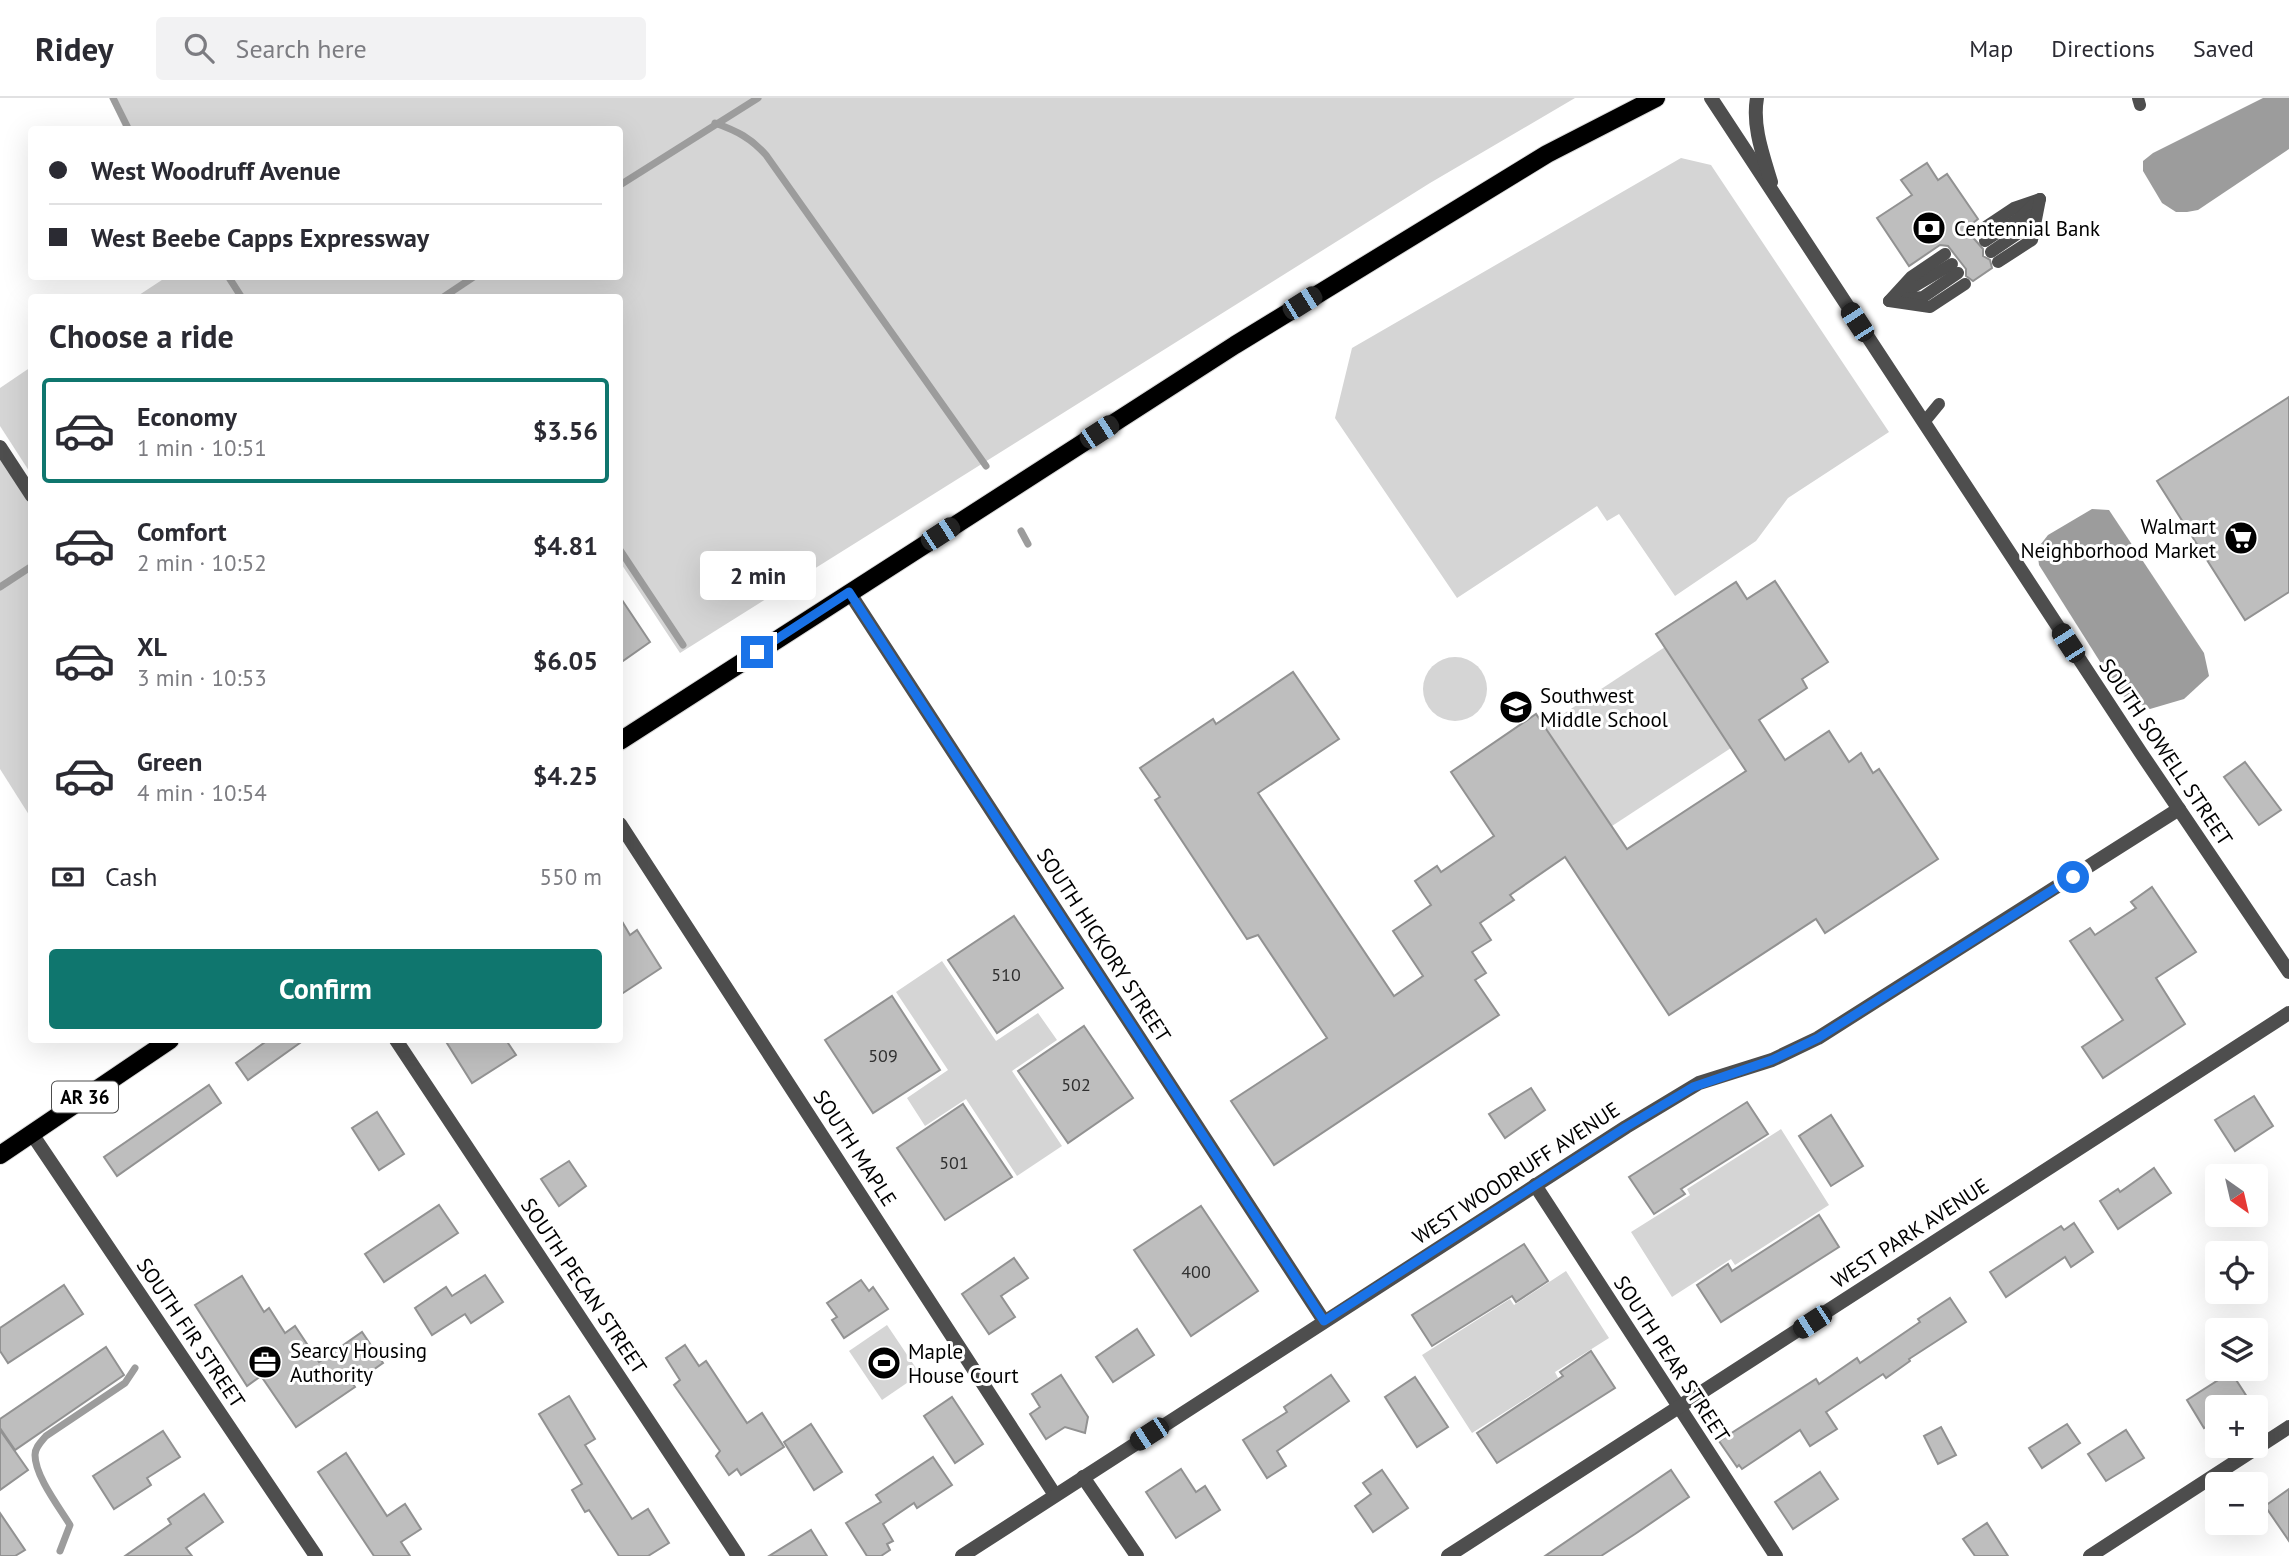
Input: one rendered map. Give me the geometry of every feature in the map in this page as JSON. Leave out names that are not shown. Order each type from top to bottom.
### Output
[{"type":"main road","points":[[623,739],[849,592],[1380,255],[1546,154],[1656,98]]},
{"type":"main road","name":"AR 36","points":[[0,1155],[166,1043]]},
{"type":"street","name":"SOUTH SOWELL STREET","points":[[1711,98],[2289,972]]},
{"type":"street","points":[[1757,98],[1756,117],[1760,147],[1777,200]]},
{"type":"street","points":[[0,447],[28,490]]},
{"type":"street","name":"SOUTH HICKORY STREET","points":[[849,592],[1324,1321]]},
{"type":"street","name":"WEST WOODRUFF AVENUE","points":[[962,1556],[1535,1185],[1699,1083],[1772,1060],[1818,1038],[2179,809]]},
{"type":"street","name":"SOUTH MAPLE","points":[[623,833],[1055,1495]]},
{"type":"street","name":"WEST PARK AVENUE","points":[[1448,1556],[2289,1013]]},
{"type":"street","name":"SOUTH PECAN STREET","points":[[398,1043],[738,1556]]},
{"type":"street","name":"SOUTH FIR STREET","points":[[32,1133],[316,1556]]},
{"type":"street","name":"SOUTH PEAR STREET","points":[[1535,1185],[1776,1556]]},
{"type":"street","points":[[2090,1556],[2289,1427]]},
{"type":"street","points":[[1083,1477],[1137,1556]]},
{"type":"lane","points":[[2039,199],[2032,240],[1988,247],[2021,217],[2039,199]]},
{"type":"lane","points":[[1955,269],[1923,298],[1889,301],[1911,277],[1955,269]]},
{"type":"lane","points":[[1925,421],[1939,404]]},
{"type":"shaded area","points":[[116,98],[1575,98],[1430,183],[680,653],[623,567],[623,294],[141,294],[162,280],[623,280],[623,126],[123,126],[111,101]]},
{"type":"shaded area","points":[[2263,98],[2289,98],[2289,149],[2198,210],[2176,212],[2162,203],[2143,171],[2143,161],[2153,153]]},
{"type":"shaded area","points":[[1681,158],[1711,165],[1889,432],[1788,498],[1756,541],[1675,596],[1619,514],[1607,521],[1597,506],[1457,598],[1335,418],[1352,348]]},
{"type":"shaded area","points":[[28,369],[28,469],[0,426],[0,388]]},
{"type":"shaded area","points":[[0,458],[28,502],[28,813],[0,769]]},
{"type":"shaded area","points":[[2092,509],[2109,510],[2204,653],[2209,676],[2184,699],[2150,709],[2121,695],[2039,565],[2037,549],[2048,535]]},
{"type":"shaded area","points":[[1665,647],[1731,748],[1612,826],[1545,726]]},
{"type":"shaded area","points":[[1449,657],[1461,657],[1478,666],[1485,677],[1485,701],[1478,712],[1461,721],[1449,721],[1437,716],[1428,707],[1423,695],[1423,683],[1428,671],[1437,662]]},
{"type":"shaded area","points":[[942,961],[996,1041],[1038,1013],[1057,1040],[1012,1071],[1062,1146],[1017,1176],[966,1099],[925,1126],[907,1098],[948,1070],[896,992]]},
{"type":"shaded area","points":[[1781,1129],[1829,1205],[1735,1265],[1731,1259],[1672,1297],[1631,1232],[1690,1195],[1687,1189]]},
{"type":"shaded area","points":[[1566,1271],[1609,1338],[1555,1372],[1558,1378],[1472,1433],[1422,1355],[1510,1299],[1514,1305]]},
{"type":"shaded area","name":"Maple House Court","points":[[887,1325],[920,1374],[882,1400],[849,1351]]},
{"type":"building","name":"Centennial Bank","points":[[1927,163],[1938,180],[1947,174],[1978,219],[1969,233],[1983,249],[1983,256],[1990,260],[1992,268],[1973,281],[1966,276],[1966,269],[1948,246],[1940,245],[1909,266],[1877,218],[1912,195],[1901,180]]},
{"type":"building","name":"Walmart Neighborhood Market","points":[[2289,397],[2289,592],[2245,620],[2157,481]]},
{"type":"building","points":[[1775,581],[1828,662],[1802,679],[1807,688],[1759,720],[1785,760],[1829,731],[1849,762],[1861,753],[1873,773],[1879,769],[1938,859],[1825,933],[1816,919],[1669,1015],[1565,857],[1510,895],[1514,900],[1480,923],[1491,940],[1472,952],[1486,973],[1475,980],[1499,1015],[1274,1165],[1231,1101],[1327,1038],[1258,935],[1247,939],[1155,800],[1160,797],[1140,768],[1213,719],[1216,724],[1293,672],[1339,739],[1258,793],[1394,996],[1423,976],[1393,931],[1431,905],[1415,881],[1437,866],[1441,872],[1494,836],[1451,772],[1536,714],[1627,849],[1746,771],[1656,634],[1736,582],[1747,599]]},
{"type":"building","points":[[623,602],[650,642],[623,661]]},
{"type":"building","points":[[2245,762],[2281,810],[2259,825],[2224,777]]},
{"type":"building","points":[[2152,887],[2196,952],[2156,978],[2185,1024],[2103,1078],[2082,1047],[2123,1020],[2070,941],[2090,928],[2095,935],[2136,908],[2131,902]]},
{"type":"building","points":[[1014,916],[1063,988],[997,1033],[948,960]]},
{"type":"building","points":[[623,923],[630,935],[637,930],[661,968],[623,993]]},
{"type":"building","points":[[892,996],[940,1070],[873,1113],[825,1040]]},
{"type":"building","points":[[1084,1026],[1133,1098],[1068,1143],[1018,1071]]},
{"type":"building","points":[[264,1043],[300,1043],[248,1080],[236,1063]]},
{"type":"building","points":[[447,1043],[508,1043],[516,1055],[472,1083]]},
{"type":"building","points":[[209,1085],[221,1103],[117,1176],[104,1157]]},
{"type":"building","points":[[1531,1088],[1545,1110],[1505,1138],[1489,1114]]},
{"type":"building","points":[[2254,1096],[2273,1126],[2235,1151],[2215,1120]]},
{"type":"building","points":[[1747,1102],[1768,1134],[1681,1189],[1685,1194],[1654,1214],[1629,1177]]},
{"type":"building","points":[[963,1104],[1012,1177],[945,1220],[897,1148]]},
{"type":"building","points":[[377,1112],[404,1154],[379,1170],[352,1128]]},
{"type":"building","points":[[1831,1115],[1863,1166],[1831,1186],[1799,1136]]},
{"type":"building","points":[[569,1161],[586,1186],[559,1206],[541,1179]]},
{"type":"building","points":[[2154,1168],[2171,1193],[2118,1229],[2100,1201],[2118,1189],[2120,1192]]},
{"type":"building","points":[[439,1205],[458,1233],[384,1282],[365,1254]]},
{"type":"building","points":[[1201,1206],[1258,1291],[1191,1336],[1134,1250]]},
{"type":"building","points":[[1819,1215],[1839,1247],[1721,1322],[1697,1285],[1728,1264],[1732,1271]]},
{"type":"building","points":[[2074,1223],[2093,1252],[2071,1267],[2065,1257],[2006,1297],[1990,1272],[2061,1226],[2064,1230]]},
{"type":"building","points":[[1524,1244],[1548,1281],[1516,1302],[1512,1296],[1432,1346],[1412,1315]]},
{"type":"building","points":[[1014,1258],[1028,1278],[1001,1296],[1015,1317],[989,1334],[962,1294]]},
{"type":"building","points":[[485,1275],[503,1302],[471,1323],[465,1314],[432,1335],[415,1308],[446,1287],[452,1296]]},
{"type":"building","name":"Searcy Housing Authority","points":[[242,1276],[264,1312],[269,1308],[285,1333],[295,1326],[319,1362],[362,1332],[383,1363],[353,1384],[355,1387],[296,1427],[261,1376],[247,1386],[195,1305]]},
{"type":"building","points":[[861,1280],[869,1291],[873,1287],[888,1309],[844,1338],[832,1320],[837,1317],[827,1303]]},
{"type":"building","points":[[64,1285],[83,1314],[8,1363],[0,1351],[0,1328]]},
{"type":"building","points":[[1950,1298],[1966,1322],[1909,1359],[1910,1361],[1886,1378],[1883,1374],[1826,1412],[1837,1429],[1810,1446],[1800,1430],[1742,1469],[1739,1465],[1737,1467],[1719,1441],[1816,1379],[1819,1384],[1857,1358],[1860,1363]]},
{"type":"building","points":[[1137,1329],[1154,1355],[1113,1382],[1096,1357]]},
{"type":"building","points":[[685,1345],[699,1366],[706,1361],[747,1423],[762,1413],[784,1447],[741,1475],[737,1469],[729,1475],[716,1456],[720,1451],[674,1385],[680,1380],[666,1358]]},
{"type":"building","points":[[106,1347],[124,1375],[15,1450],[0,1428],[0,1419]]},
{"type":"building","points":[[1591,1351],[1615,1388],[1497,1463],[1477,1433],[1563,1376],[1560,1372]]},
{"type":"building","points":[[1061,1375],[1088,1417],[1085,1433],[1065,1427],[1046,1439],[1030,1414],[1040,1407],[1032,1394]]},
{"type":"building","points":[[1331,1375],[1349,1401],[1277,1451],[1286,1466],[1267,1478],[1243,1440],[1287,1412],[1284,1407]]},
{"type":"building","points":[[1415,1377],[1448,1427],[1417,1447],[1385,1397]]},
{"type":"building","points":[[2217,1381],[2237,1381],[2246,1395],[2205,1395],[2204,1428],[2187,1400]]},
{"type":"building","points":[[569,1396],[595,1439],[585,1445],[632,1519],[648,1509],[669,1543],[648,1556],[619,1556],[589,1510],[585,1512],[572,1490],[582,1484],[539,1414]]},
{"type":"building","points":[[952,1397],[983,1444],[955,1463],[924,1416]]},
{"type":"building","points":[[811,1424],[842,1472],[814,1490],[784,1442]]},
{"type":"building","points":[[2067,1424],[2080,1443],[2042,1468],[2029,1448]]},
{"type":"building","points":[[1941,1427],[1956,1455],[1938,1464],[1924,1436]]},
{"type":"building","points":[[0,1430],[28,1470],[0,1490]]},
{"type":"building","points":[[2126,1430],[2144,1458],[2106,1481],[2088,1454]]},
{"type":"building","points":[[163,1431],[180,1457],[147,1478],[151,1485],[114,1509],[93,1476]]},
{"type":"building","points":[[346,1453],[387,1516],[405,1504],[421,1529],[401,1542],[410,1556],[374,1556],[318,1472]]},
{"type":"building","points":[[933,1457],[952,1485],[917,1508],[914,1503],[883,1524],[893,1541],[887,1544],[890,1550],[881,1556],[867,1556],[846,1523],[881,1502],[876,1495]]},
{"type":"building","points":[[1181,1469],[1196,1492],[1205,1486],[1220,1510],[1176,1538],[1146,1492]]},
{"type":"building","points":[[1382,1470],[1408,1508],[1373,1532],[1355,1506],[1371,1494],[1363,1483]]},
{"type":"building","points":[[1671,1470],[1689,1497],[1635,1534],[1601,1556],[1545,1556]]},
{"type":"building","points":[[1820,1472],[1838,1499],[1793,1529],[1775,1502]]},
{"type":"building","points":[[2289,1489],[2289,1541],[2268,1510],[2268,1504]]},
{"type":"building","points":[[204,1494],[223,1522],[186,1548],[192,1556],[125,1556],[171,1524],[168,1519]]},
{"type":"building","points":[[0,1513],[25,1550],[15,1556],[0,1556]]},
{"type":"building","points":[[1987,1523],[2008,1556],[1975,1556],[1963,1539]]},
{"type":"building","points":[[811,1530],[827,1556],[769,1556]]},
{"type":"waterway","points":[[113,98],[127,126]]},
{"type":"waterway","points":[[623,183],[758,98]]},
{"type":"waterway","points":[[715,123],[743,136],[766,155],[986,466]]},
{"type":"waterway","points":[[231,280],[239,294]]},
{"type":"waterway","points":[[448,294],[469,280]]},
{"type":"waterway","points":[[1021,531],[1028,544]]},
{"type":"waterway","points":[[623,555],[683,645]]},
{"type":"waterway","points":[[0,587],[28,569]]},
{"type":"waterway","points":[[60,1551],[70,1525],[39,1472],[36,1450],[46,1436],[125,1383],[135,1368]]},
{"type":"place","name":"Centennial Bank","points":[[1929,228]]},
{"type":"place","name":"Walmart Neighborhood Market","points":[[2241,538]]},
{"type":"place","name":"Southwest Middle School","points":[[1516,707]]},
{"type":"place","name":"Searcy Housing Authority","points":[[265,1362]]},
{"type":"place","name":"Maple House Court","points":[[884,1363]]},
{"type":"route","points":[[757,652],[849,592],[1324,1321],[1699,1083],[1772,1060],[1818,1038],[2073,877]]}]
